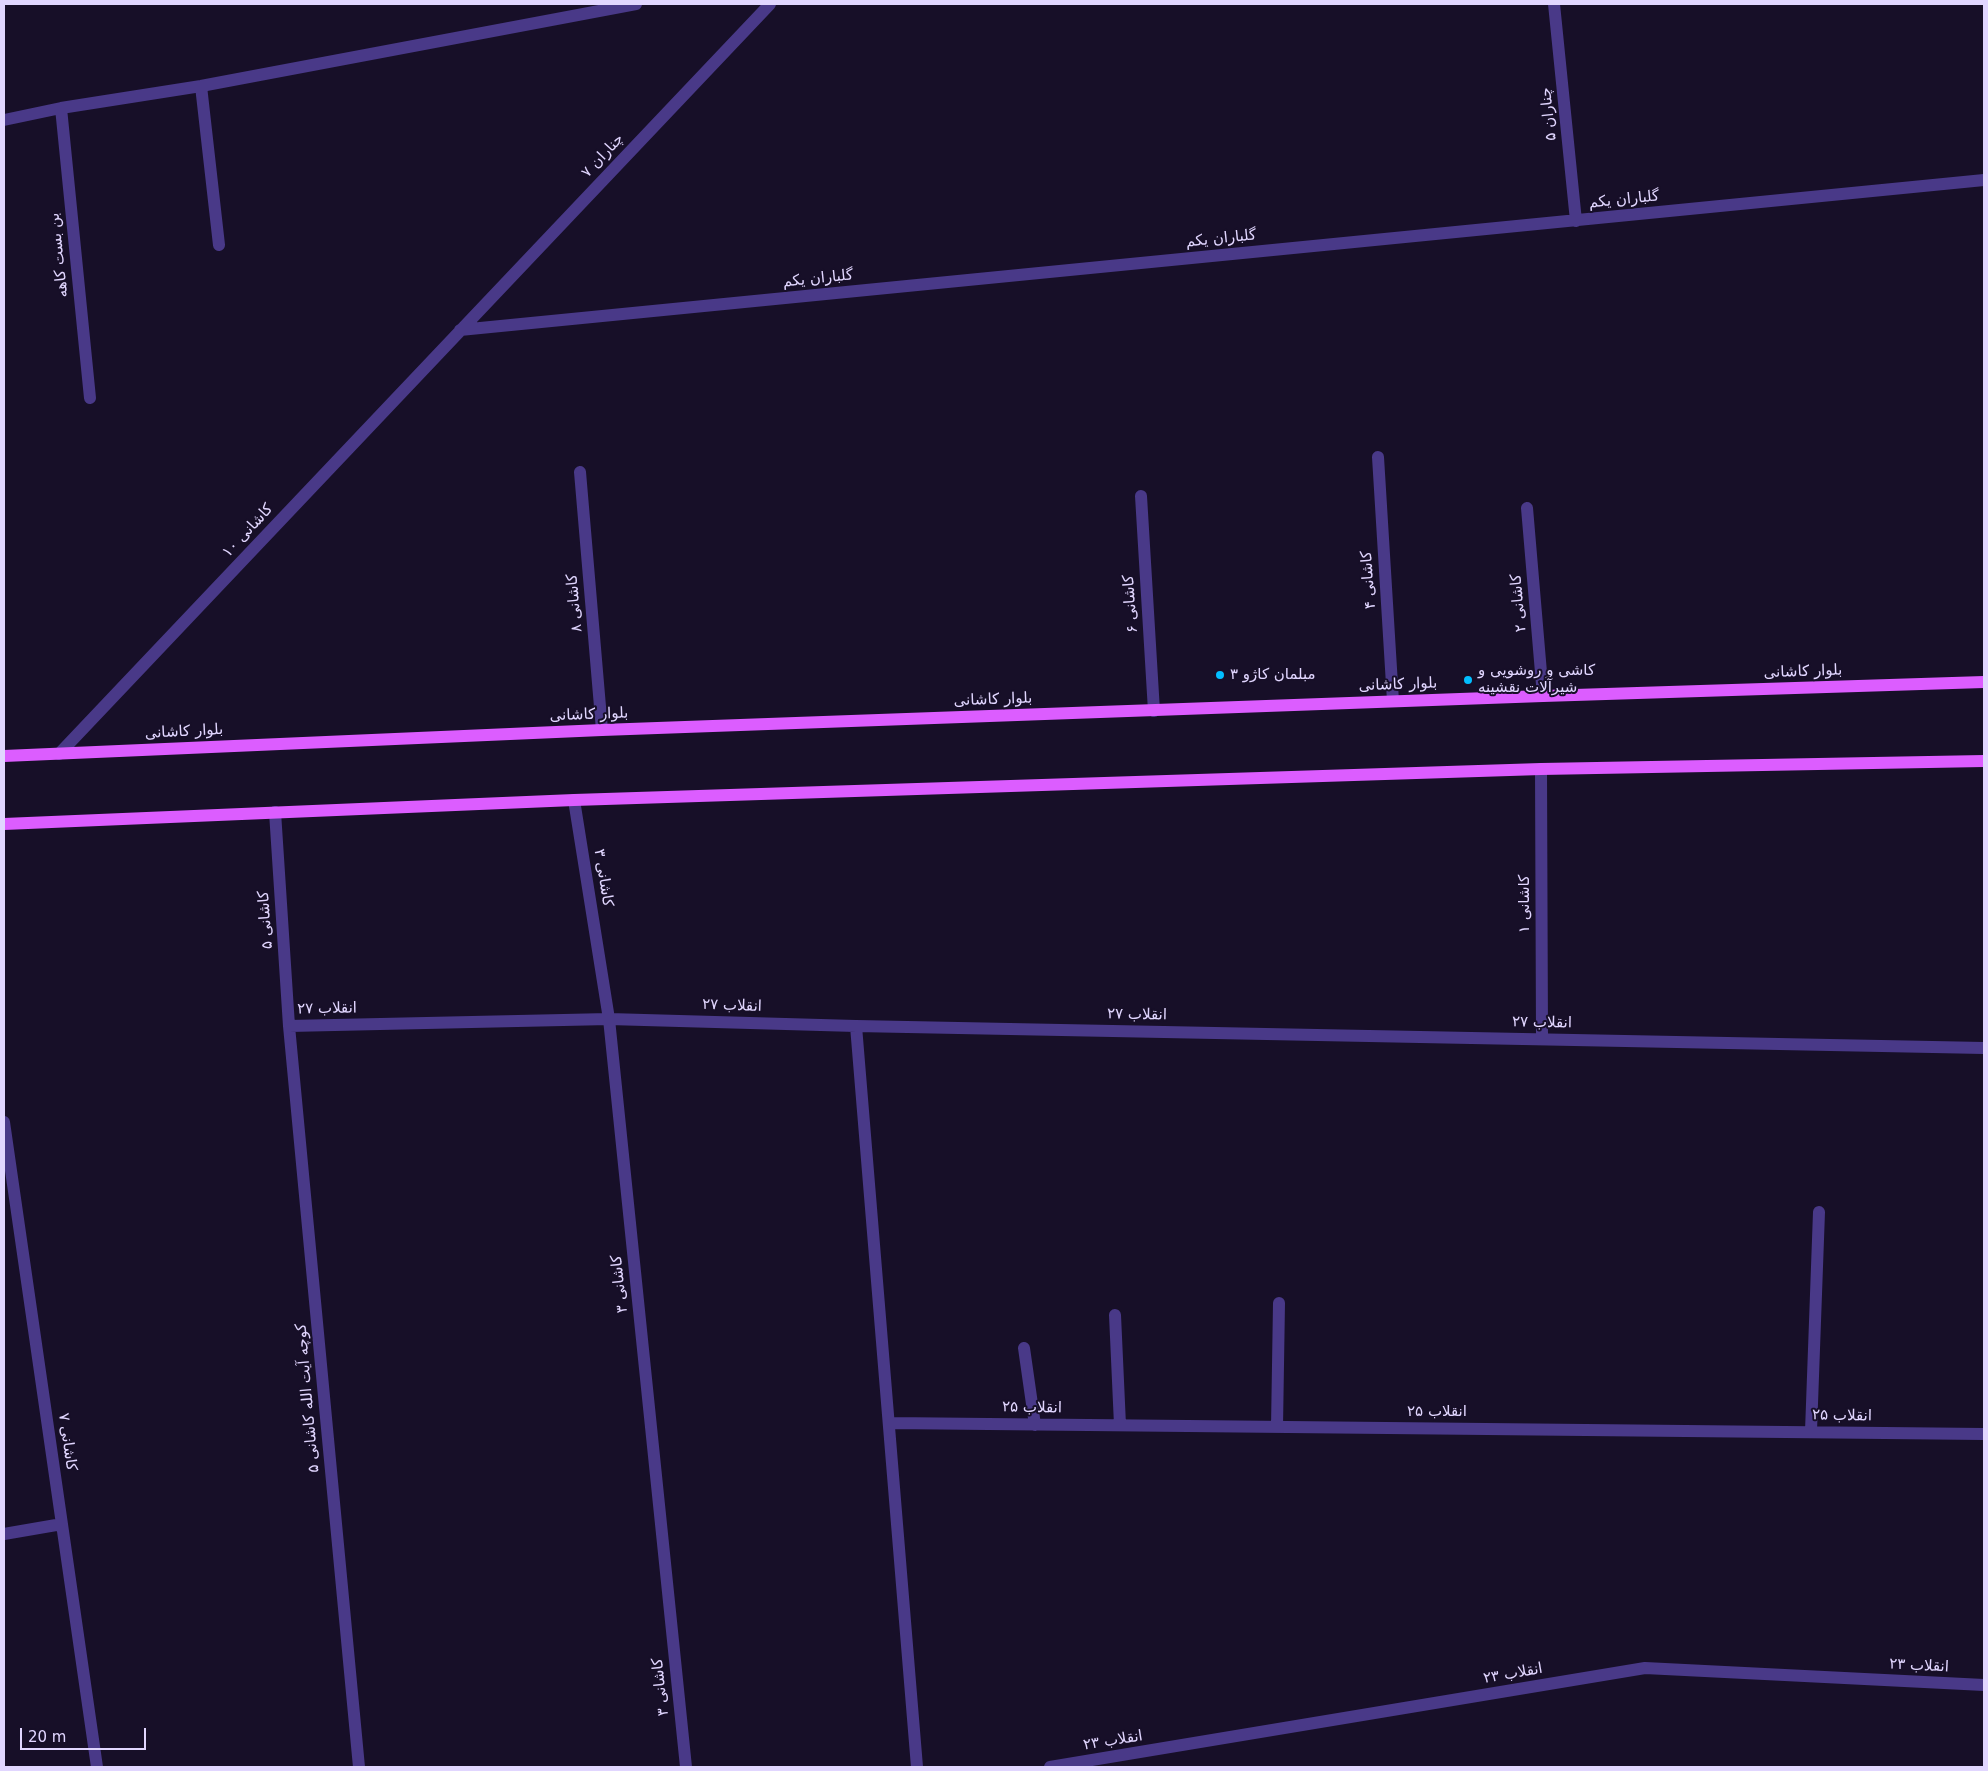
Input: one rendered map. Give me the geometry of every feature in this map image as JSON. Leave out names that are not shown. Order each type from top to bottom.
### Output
[{"type":"main road","name":"بلوار کاشانی","points":[[4,756],[602,730],[1393,701],[1984,682]]},
{"type":"main road","points":[[4,824],[574,800],[1541,769],[1984,761]]},
{"type":"street","points":[[4,120],[61,108],[201,86],[636,4]]},
{"type":"street","name":"چناران ۷","points":[[460,330],[770,4]]},
{"type":"street","name":"۵ چناران","points":[[1554,4],[1576,221]]},
{"type":"street","points":[[201,86],[219,245]]},
{"type":"street","name":"بن بست کاهه","points":[[61,108],[90,398]]},
{"type":"street","name":"گلباران یکم","points":[[460,330],[1984,180]]},
{"type":"street","name":"۱۰ کاشانی","points":[[59,754],[460,330]]},
{"type":"street","name":"۴ کاشانی","points":[[1378,457],[1393,701]]},
{"type":"street","name":"۸ کاشانی","points":[[580,472],[602,730]]},
{"type":"street","name":"۶ کاشانی","points":[[1140,496],[1154,711]]},
{"type":"street","name":"۲ کاشانی","points":[[1527,508],[1543,696]]},
{"type":"street","name":"۱ کاشانی","points":[[1541,769],[1542,1039]]},
{"type":"street","name":"۳ کاشانی","points":[[574,800],[608,1019],[686,1767]]},
{"type":"street","name":"۵ کاشانی","points":[[275,812],[289,1026]]},
{"type":"street","name":"انقلاب ۲۷","points":[[289,1026],[608,1019],[856,1026],[1984,1048]]},
{"type":"street","name":"کوچه آیت الله کاشانی ۵","points":[[289,1026],[360,1767]]},
{"type":"street","points":[[856,1026],[917,1767]]},
{"type":"street","name":"۷ کاشانی","points":[[4,1122],[97,1767]]},
{"type":"street","points":[[1811,1431],[1819,1212]]},
{"type":"street","points":[[1277,1427],[1279,1303]]},
{"type":"street","points":[[1115,1315],[1120,1426]]},
{"type":"street","points":[[1024,1348],[1035,1425]]},
{"type":"street","name":"انقلاب ۲۵","points":[[889,1423],[1984,1434]]},
{"type":"street","points":[[4,1534],[62,1524]]},
{"type":"street","name":"انقلاب ۲۳","points":[[1050,1767],[1645,1668],[1984,1685]]},
{"type":"place","name":"مبلمان کاژو ۳","points":[[1220,675]]},
{"type":"place","name":"کاشی و روشویی و شیرآلات نقشینه","points":[[1468,680]]}]
